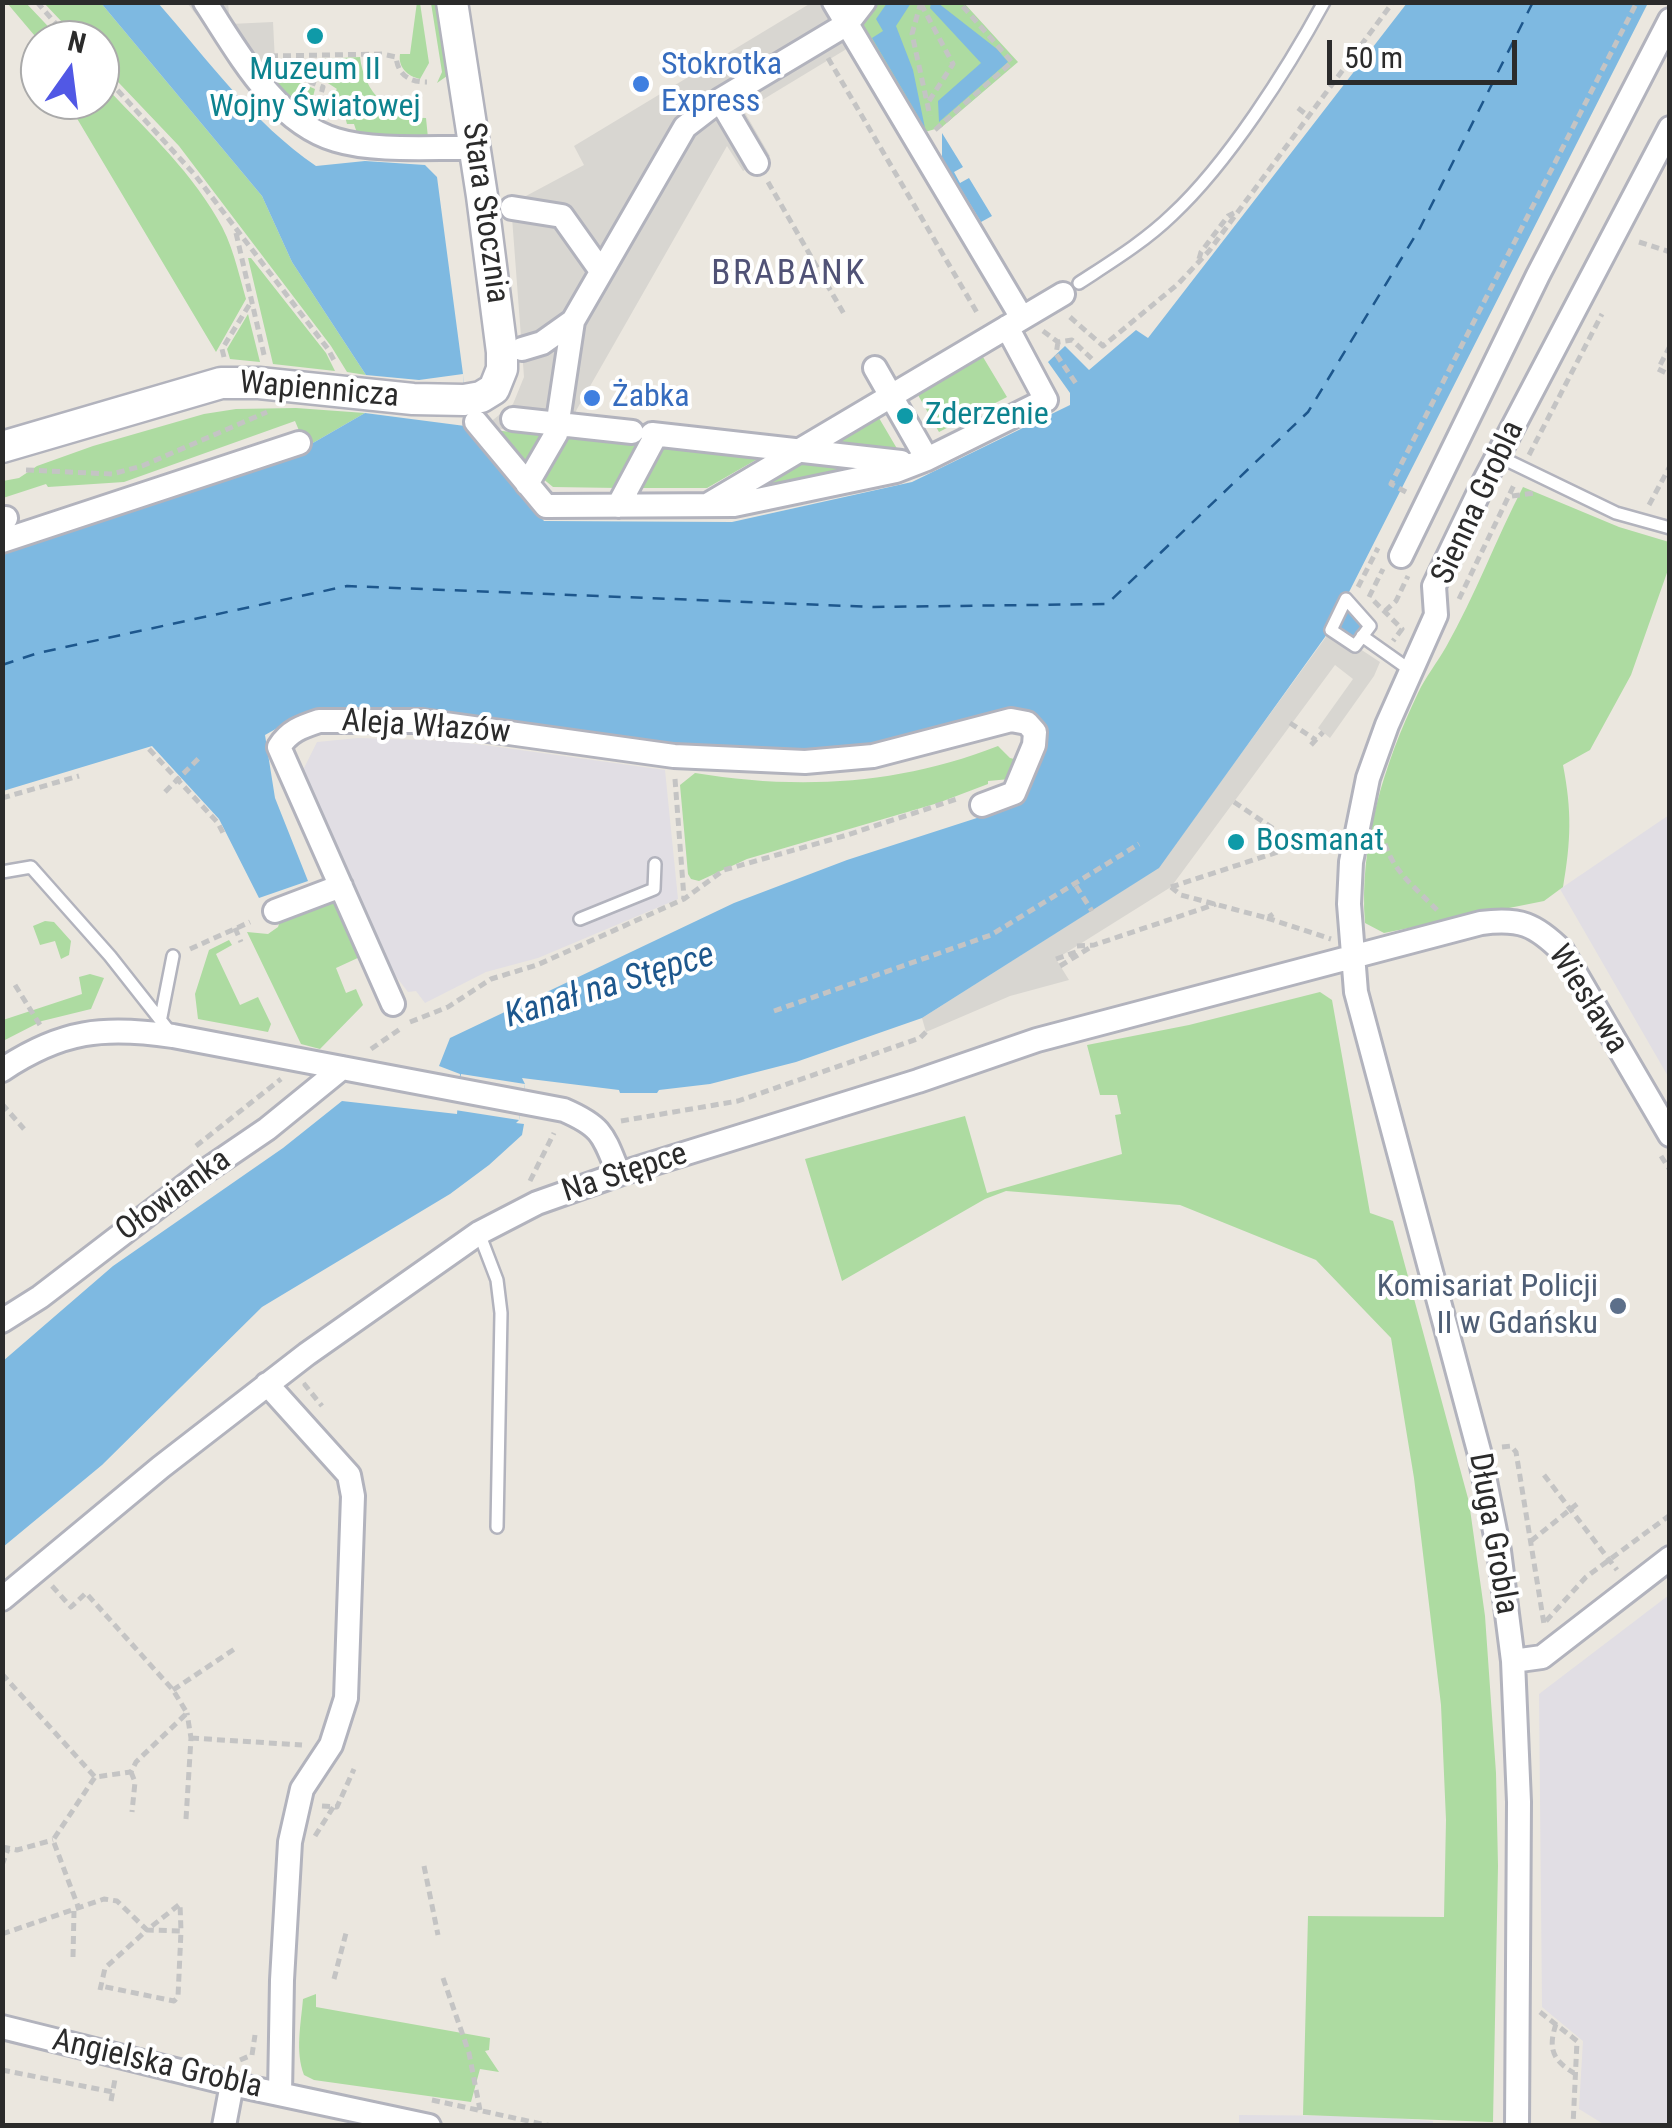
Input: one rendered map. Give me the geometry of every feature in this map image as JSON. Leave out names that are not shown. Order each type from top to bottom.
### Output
[{"type":"street","points":[[205,2],[241,56],[283,108],[321,135],[359,144],[475,148]]},
{"type":"street","name":"Stara Stocznia","points":[[452,2],[512,350],[494,389],[470,411]]},
{"type":"street","points":[[470,411],[546,506],[734,506],[921,461],[1046,400],[834,2]]},
{"type":"street","points":[[526,484],[556,434],[573,321],[685,126],[720,100],[847,24],[864,2]]},
{"type":"street","points":[[1401,556],[1538,274],[1670,20]]},
{"type":"street","points":[[720,100],[757,163]]},
{"type":"street","name":"Sienna Grobla","points":[[1352,952],[1349,904],[1354,835],[1368,778],[1436,615],[1434,586],[1670,128]]},
{"type":"street","points":[[512,208],[562,216],[601,271]]},
{"type":"street","points":[[706,506],[1064,292]]},
{"type":"street","points":[[512,350],[542,344],[573,321]]},
{"type":"street","points":[[875,368],[921,461]]},
{"type":"street","name":"Wapiennicza","points":[[2,447],[221,383],[274,395],[353,392],[470,411]]},
{"type":"street","points":[[513,419],[921,461]]},
{"type":"street","points":[[618,506],[647,434]]},
{"type":"street","points":[[4,526],[299,443]]},
{"type":"street","name":"Aleja Włazów","points":[[393,1004],[278,746],[287,734],[303,726],[319,722],[422,721],[744,762],[873,756],[1011,720],[1027,723],[1035,732],[1034,745],[1014,793],[974,801]]},
{"type":"street","points":[[275,910],[341,886]]},
{"type":"street","name":"Wiesława","points":[[1352,952],[1506,920],[1542,932],[1563,952],[1670,1135]]},
{"type":"street","name":"Na Stępce","points":[[2,1599],[268,1384],[479,1233],[537,1203],[918,1082],[1037,1040],[1352,952]]},
{"type":"street","name":"Długa Grobla","points":[[1352,952],[1356,992],[1383,1101],[1479,1451],[1494,1520],[1513,1661],[1519,1822],[1518,2126]]},
{"type":"street","points":[[2,1070],[50,1043],[98,1030],[167,1026],[264,1063],[342,1068],[564,1110],[593,1123],[619,1174]]},
{"type":"street","name":"Ołowianka","points":[[2,1321],[267,1129],[342,1068]]},
{"type":"street","points":[[268,1384],[350,1475],[353,1496],[346,1698],[332,1744],[302,1789],[290,1842],[280,2094]]},
{"type":"street","points":[[1513,1661],[1542,1657],[1670,1558]]},
{"type":"street","name":"Angielska Grobla","points":[[2,2028],[232,2084],[428,2126]]},
{"type":"street","points":[[224,2126],[232,2084]]},
{"type":"lane","points":[[1064,292],[1143,241],[1201,184],[1279,77],[1324,2]]},
{"type":"lane","points":[[1498,456],[1616,513],[1670,528]]},
{"type":"lane","points":[[1362,636],[1410,670]]},
{"type":"lane","points":[[580,919],[654,889],[656,864]]},
{"type":"lane","points":[[2,872],[31,867],[167,1026]]},
{"type":"lane","points":[[167,1026],[173,956]]},
{"type":"lane","points":[[479,1233],[498,1280],[501,1313],[497,1527]]},
{"type":"path","points":[[921,3],[912,34],[932,133],[1012,62],[959,2]]},
{"type":"path","points":[[1064,292],[1103,346],[1178,284],[1209,251],[1393,2]]},
{"type":"path","points":[[1406,492],[1390,484],[1536,209],[1638,2]]},
{"type":"path","points":[[921,3],[953,64],[928,102]]},
{"type":"path","points":[[818,41],[1006,327]]},
{"type":"path","points":[[241,56],[382,54],[396,57],[400,72],[407,78],[427,82]]},
{"type":"path","points":[[308,81],[312,55]]},
{"type":"path","points":[[120,93],[195,174],[328,349],[353,392]]},
{"type":"path","points":[[1298,108],[1307,115]]},
{"type":"path","points":[[757,163],[844,314]]},
{"type":"path","points":[[1647,228],[1640,242],[1670,252]]},
{"type":"path","points":[[26,470],[112,474],[142,466],[274,395],[235,230]]},
{"type":"path","points":[[222,349],[252,300]]},
{"type":"path","points":[[1459,598],[1604,311]]},
{"type":"path","points":[[1052,336],[1058,342]]},
{"type":"path","points":[[1058,342],[1072,340],[1094,360]]},
{"type":"path","points":[[1058,342],[1056,354],[1077,385]]},
{"type":"path","points":[[1670,346],[1658,369],[1670,375]]},
{"type":"path","points":[[1640,521],[1670,466]]},
{"type":"path","points":[[1290,723],[1313,743],[1323,732]]},
{"type":"path","points":[[149,750],[218,822],[225,837]]},
{"type":"path","points":[[165,792],[201,756]]},
{"type":"path","points":[[674,756],[684,899]]},
{"type":"path","points":[[3,798],[79,776]]},
{"type":"path","points":[[364,1054],[410,1022],[448,1007],[491,979],[537,966],[684,899],[724,870],[974,801]]},
{"type":"path","points":[[1234,802],[1293,844],[1171,888],[1181,895],[1270,916],[1352,952]]},
{"type":"path","points":[[1381,824],[1386,852],[1397,871],[1456,930]]},
{"type":"path","points":[[774,1011],[992,935],[1139,844]]},
{"type":"path","points":[[1076,886],[1092,910]]},
{"type":"path","points":[[1058,963],[1091,946],[1216,904]]},
{"type":"path","points":[[173,956],[250,922]]},
{"type":"path","points":[[235,928],[241,942]]},
{"type":"path","points":[[1078,946],[1091,946]]},
{"type":"path","points":[[15,984],[50,1043]]},
{"type":"path","points":[[393,1004],[410,1022]]},
{"type":"path","points":[[613,1122],[738,1101],[826,1073],[920,1038],[926,1032]]},
{"type":"path","points":[[264,1063],[285,1076]]},
{"type":"path","points":[[2,1104],[24,1129]]},
{"type":"path","points":[[305,1386],[324,1409]]},
{"type":"path","points":[[1510,1446],[1516,1452],[1544,1624],[1586,1577],[1670,1514]]},
{"type":"path","points":[[1544,1475],[1573,1507],[1618,1570]]},
{"type":"path","points":[[1531,1541],[1573,1507]]},
{"type":"path","points":[[37,1568],[71,1607],[86,1594],[173,1690],[188,1713],[186,1819]]},
{"type":"path","points":[[173,1690],[236,1648]]},
{"type":"path","points":[[2,1674],[95,1777]]},
{"type":"path","points":[[132,1812],[135,1782],[131,1772],[136,1762],[188,1713]]},
{"type":"path","points":[[190,1738],[308,1746]]},
{"type":"path","points":[[309,1805],[337,1807],[354,1769]]},
{"type":"path","points":[[2,1865],[5,1848],[53,1840],[95,1777],[131,1772]]},
{"type":"path","points":[[318,1837],[334,1806]]},
{"type":"path","points":[[53,1840],[76,1910],[73,1956]]},
{"type":"path","points":[[424,1866],[438,1935]]},
{"type":"path","points":[[2,1934],[104,1899],[117,1902],[148,1930],[181,1932]]},
{"type":"path","points":[[180,1904],[178,1997],[174,2001],[101,1988],[105,1968],[148,1930],[180,1904]]},
{"type":"path","points":[[334,1980],[346,1934]]},
{"type":"path","points":[[443,1978],[469,2053],[480,2110]]},
{"type":"path","points":[[1539,2011],[1577,2041],[1573,2126]]},
{"type":"path","points":[[1556,2024],[1551,2048],[1554,2058],[1574,2074]]},
{"type":"path","points":[[2,2070],[112,2092]]},
{"type":"path","points":[[111,2100],[117,2071]]},
{"type":"path","points":[[422,2098],[551,2126]]},
{"type":"path","points":[[1573,2117],[1583,2126]]},
{"type":"shaded area","points":[[187,3],[228,3],[230,24],[273,22],[275,62],[234,62]]},
{"type":"shaded area","points":[[811,3],[848,3],[868,36],[744,111],[770,156],[743,171],[727,146],[577,409],[566,435],[491,428],[489,423],[513,404],[524,377],[511,204],[584,165],[574,146]]},
{"type":"shaded area","points":[[1331,630],[1380,662],[1330,738],[1318,728],[1353,679],[1335,665],[1171,887],[1056,959],[1069,980],[1010,996],[926,1032],[922,1018],[1158,868]]},
{"type":"shaded area","points":[[358,738],[455,741],[665,770],[678,899],[538,958],[486,972],[425,1003],[416,991],[408,992],[394,974],[302,772],[317,742]]},
{"type":"shaded area","points":[[1669,815],[1669,1078],[1560,889]]},
{"type":"shaded area","points":[[1669,1595],[1669,2125],[1605,2125],[1579,2109],[1583,2041],[1542,2007],[1539,1694]]},
{"type":"shaded area","points":[[1239,2115],[1365,2116],[1433,2121],[1433,2125],[1239,2125]]},
{"type":"green space","points":[[417,2],[429,63],[420,79],[411,76],[400,63],[400,54],[410,54]]},
{"type":"green space","points":[[7,3],[26,3],[42,20],[21,20]]},
{"type":"green space","points":[[44,3],[101,3],[115,20],[60,20]]},
{"type":"green space","points":[[431,3],[442,3],[450,67],[447,76],[437,83],[442,72]]},
{"type":"green space","points":[[848,3],[964,3],[1018,62],[942,127],[925,132]]},
{"type":"green space","points":[[120,26],[262,196],[292,262],[366,375],[347,372],[179,146],[120,84]]},
{"type":"green space","points":[[360,57],[373,92],[390,108],[426,118],[428,138],[357,133],[354,124],[347,124],[344,113],[324,116],[324,102],[337,89],[314,74],[321,59]]},
{"type":"green space","points":[[275,72],[315,89],[308,116],[276,87]]},
{"type":"green space","points":[[120,102],[192,181],[217,218],[227,237],[246,299],[216,352],[78,120],[120,120]]},
{"type":"green space","points":[[248,258],[326,353],[335,371],[273,364]]},
{"type":"green space","points":[[248,314],[260,362],[230,359],[227,349]]},
{"type":"green space","points":[[983,357],[1007,397],[939,432],[918,395]]},
{"type":"green space","points":[[296,408],[365,413],[306,447],[295,421],[124,482],[48,487],[46,484],[3,498],[3,481],[19,478],[37,466],[93,446],[204,414]]},
{"type":"green space","points":[[879,418],[899,452],[835,444]]},
{"type":"green space","points":[[494,430],[546,436],[527,469]]},
{"type":"green space","points":[[565,437],[643,445],[618,488],[553,487],[542,478]]},
{"type":"green space","points":[[658,447],[761,457],[707,488],[634,488]]},
{"type":"green space","points":[[804,460],[855,466],[759,487]]},
{"type":"green space","points":[[1523,487],[1619,527],[1669,542],[1669,567],[1631,675],[1590,750],[1563,765],[1569,826],[1563,887],[1544,901],[1384,933],[1365,923],[1364,893],[1370,834],[1385,776],[1418,693],[1457,628]]},
{"type":"green space","points":[[998,746],[1018,760],[1010,779],[988,781],[938,803],[747,859],[699,881],[688,874],[680,785],[695,773],[772,781],[848,780],[923,769]]},
{"type":"green space","points":[[333,897],[362,956],[336,968],[346,993],[356,989],[363,1005],[320,1049],[301,1044],[247,932],[268,934],[278,927],[282,915]]},
{"type":"green space","points":[[54,922],[71,941],[69,955],[61,959],[55,941],[40,945],[33,926]]},
{"type":"green space","points":[[229,940],[232,945],[216,954],[240,1005],[258,997],[271,1024],[268,1032],[198,1019],[195,994],[209,950]]},
{"type":"green space","points":[[90,974],[104,978],[91,1009],[42,1021],[3,1041],[3,1020],[82,994],[79,977]]},
{"type":"green space","points":[[1320,992],[1332,1000],[1370,1213],[1393,1221],[1469,1502],[1485,1616],[1496,1773],[1493,2122],[1303,2115],[1308,1916],[1444,1917],[1446,1820],[1441,1705],[1414,1478],[1391,1338],[1316,1260],[1180,1205],[1006,1191],[985,1199],[842,1281],[805,1159],[965,1116],[987,1193],[1122,1154],[1115,1115],[1121,1114],[1117,1095],[1100,1095],[1087,1045],[1189,1025]]},
{"type":"green space","points":[[316,1994],[316,2007],[490,2038],[489,2050],[485,2051],[499,2072],[480,2069],[471,2102],[314,2080],[304,2075],[299,2037],[303,1999]]},
{"type":"water","name":"Kanał na Stępce","points":[[101,3],[158,3],[252,111],[316,166],[365,161],[425,165],[437,177],[463,374],[465,426],[544,521],[732,522],[912,482],[1070,405],[1070,393],[1048,362],[1065,346],[1089,370],[1136,330],[1148,338],[1407,3],[1648,3],[1346,598],[1370,626],[1355,646],[1330,630],[1159,868],[922,1018],[796,1062],[657,1093],[620,1093],[522,1078],[525,1084],[516,1123],[524,1124],[522,1135],[489,1165],[450,1194],[262,1307],[102,1465],[3,1547],[3,1361],[113,1266],[283,1148],[342,1101],[457,1114],[460,1074],[439,1066],[450,1038],[734,903],[847,860],[1014,806],[1024,798],[1046,747],[1040,721],[1016,709],[868,747],[804,756],[650,745],[486,717],[417,712],[311,714],[265,735],[275,798],[308,881],[259,898],[219,819],[152,746],[3,791],[3,550],[306,447],[365,413],[366,375],[292,262],[262,196],[120,26],[120,20],[115,20]]},
{"type":"water","points":[[887,3],[911,3],[896,26],[913,70],[925,128],[872,38],[883,31],[876,19]]},
{"type":"water","points":[[931,3],[938,3],[1008,62],[939,122],[938,101],[981,63],[930,8]]},
{"type":"water","points":[[942,133],[963,167],[954,172],[960,183],[969,178],[992,216],[981,222],[942,158]]},
{"type":"pier","points":[[463,374],[465,426],[365,413],[366,375],[419,380]]},
{"type":"pier","points":[[461,1074],[525,1084],[519,1120],[455,1110]]},
{"type":"ferry route","points":[[2,665],[38,653],[347,586],[873,607],[1107,604],[1308,412],[1420,228],[1533,2]]},
{"type":"place","name":"Muzeum II Wojny Światowej","points":[[315,36]]},
{"type":"place","name":"Stokrotka Express","points":[[641,84]]},
{"type":"place","name":"Żabka","points":[[592,398]]},
{"type":"place","name":"Zderzenie","points":[[905,416]]},
{"type":"place","name":"Bosmanat","points":[[1236,842]]},
{"type":"place","name":"Komisariat Policji II w Gdańsku","points":[[1618,1306]]},
{"type":"district","name":"BRABANK","points":[[789,275]]}]
